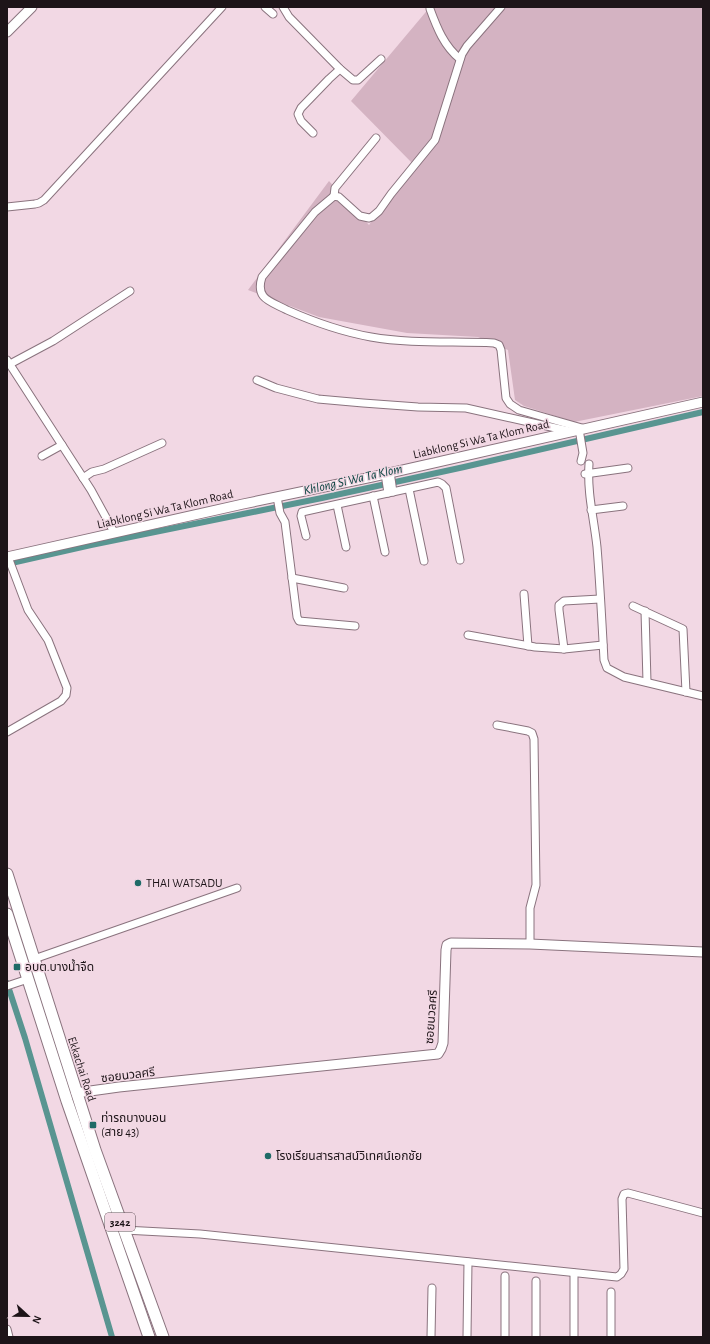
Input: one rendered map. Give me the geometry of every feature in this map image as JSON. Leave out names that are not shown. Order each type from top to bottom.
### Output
[{"type":"main road","name":"Ekkachai Road","points":[[8,878],[76,1093],[163,1337]]},
{"type":"main road","name":"Ekkachai Road","points":[[7,914],[81,1143],[149,1337]]},
{"type":"street","points":[[7,32],[32,7]]},
{"type":"street","points":[[7,207],[35,204],[44,200],[222,7]]},
{"type":"street","points":[[265,7],[273,14]]},
{"type":"street","points":[[283,7],[289,17],[340,69],[353,80],[358,80],[381,59]]},
{"type":"street","points":[[334,196],[339,197],[360,216],[369,218],[379,211],[435,140],[460,59],[467,46],[501,7]]},
{"type":"street","points":[[430,8],[445,43],[460,59]]},
{"type":"street","points":[[312,133],[301,121],[298,114],[301,108],[340,69]]},
{"type":"street","points":[[376,138],[335,188],[334,196],[315,212],[262,276],[259,285],[260,292],[263,297],[301,316],[346,332],[400,340],[494,343],[499,345],[501,350],[506,398],[510,404],[519,410],[581,429],[584,461],[597,545],[604,660],[607,668],[624,677],[703,696]]},
{"type":"street","points":[[114,532],[62,444],[8,362],[53,341],[130,291]]},
{"type":"street","points":[[257,380],[276,388],[318,398],[363,404],[466,408],[570,431]]},
{"type":"street","name":"Liabklong Si Wa Ta Klom Road","points":[[8,558],[114,532],[278,500],[570,431],[703,402]]},
{"type":"street","points":[[83,478],[92,472],[104,469],[162,443]]},
{"type":"street","points":[[42,456],[62,444]]},
{"type":"street","points":[[587,475],[628,468]]},
{"type":"street","points":[[388,475],[390,490]]},
{"type":"street","points":[[306,536],[301,516],[302,512],[373,496],[390,490],[409,489],[438,482],[446,488],[460,560]]},
{"type":"street","points":[[409,489],[424,561]]},
{"type":"street","points":[[373,496],[385,552]]},
{"type":"street","points":[[278,500],[280,513],[285,522],[297,617],[299,621],[355,626]]},
{"type":"street","points":[[337,505],[346,547]]},
{"type":"street","points":[[591,510],[623,506]]},
{"type":"street","points":[[7,732],[61,701],[66,695],[67,688],[48,640],[28,610],[14,570],[8,558]]},
{"type":"street","points":[[292,578],[344,588]]},
{"type":"street","points":[[524,594],[528,646]]},
{"type":"street","points":[[564,649],[559,604],[564,601],[600,599]]},
{"type":"street","points":[[633,606],[683,629],[686,692]]},
{"type":"street","points":[[646,611],[647,682]]},
{"type":"street","points":[[468,635],[528,646],[564,649],[603,645]]},
{"type":"street","points":[[497,726],[528,731],[532,733],[534,739],[536,885],[530,908],[530,944]]},
{"type":"street","points":[[34,959],[237,888]]},
{"type":"street","name":"ซอยนวลศรี","points":[[76,1093],[119,1087],[438,1054],[443,1043],[446,950],[447,945],[452,943],[530,944],[703,952]]},
{"type":"street","points":[[7,986],[28,979]]},
{"type":"street","points":[[124,1230],[200,1234],[617,1277],[622,1274],[624,1269],[622,1199],[624,1194],[626,1193],[703,1212]]},
{"type":"street","points":[[467,1337],[468,1262]]},
{"type":"street","points":[[574,1273],[574,1337]]},
{"type":"street","points":[[505,1276],[505,1337]]},
{"type":"street","points":[[536,1281],[536,1337]]},
{"type":"street","points":[[431,1337],[432,1288]]},
{"type":"street","points":[[611,1292],[611,1337]]},
{"type":"street","points":[[7,1329],[9,1337]]},
{"type":"shaded area","points":[[430,7],[703,7],[703,396],[574,422],[524,406],[515,400],[508,350],[478,337],[407,333],[319,317],[248,290],[329,181],[369,225],[412,163],[351,101]]},
{"type":"waterway","name":"Khlong Si Wa Ta Klom","points":[[7,564],[464,467],[703,412]]},
{"type":"waterway","points":[[7,983],[25,1038],[112,1337]]},
{"type":"place","name":"THAI WATSADU","points":[[138,883]]},
{"type":"place","name":"อบต.บางน้ำจืด","points":[[17,967]]},
{"type":"place","name":"ท่ารถบางบอน (สาย 43)","points":[[93,1125]]},
{"type":"place","name":"โรงเรียนสารสาสน์วิเทศน์เอกชัย","points":[[268,1156]]}]
